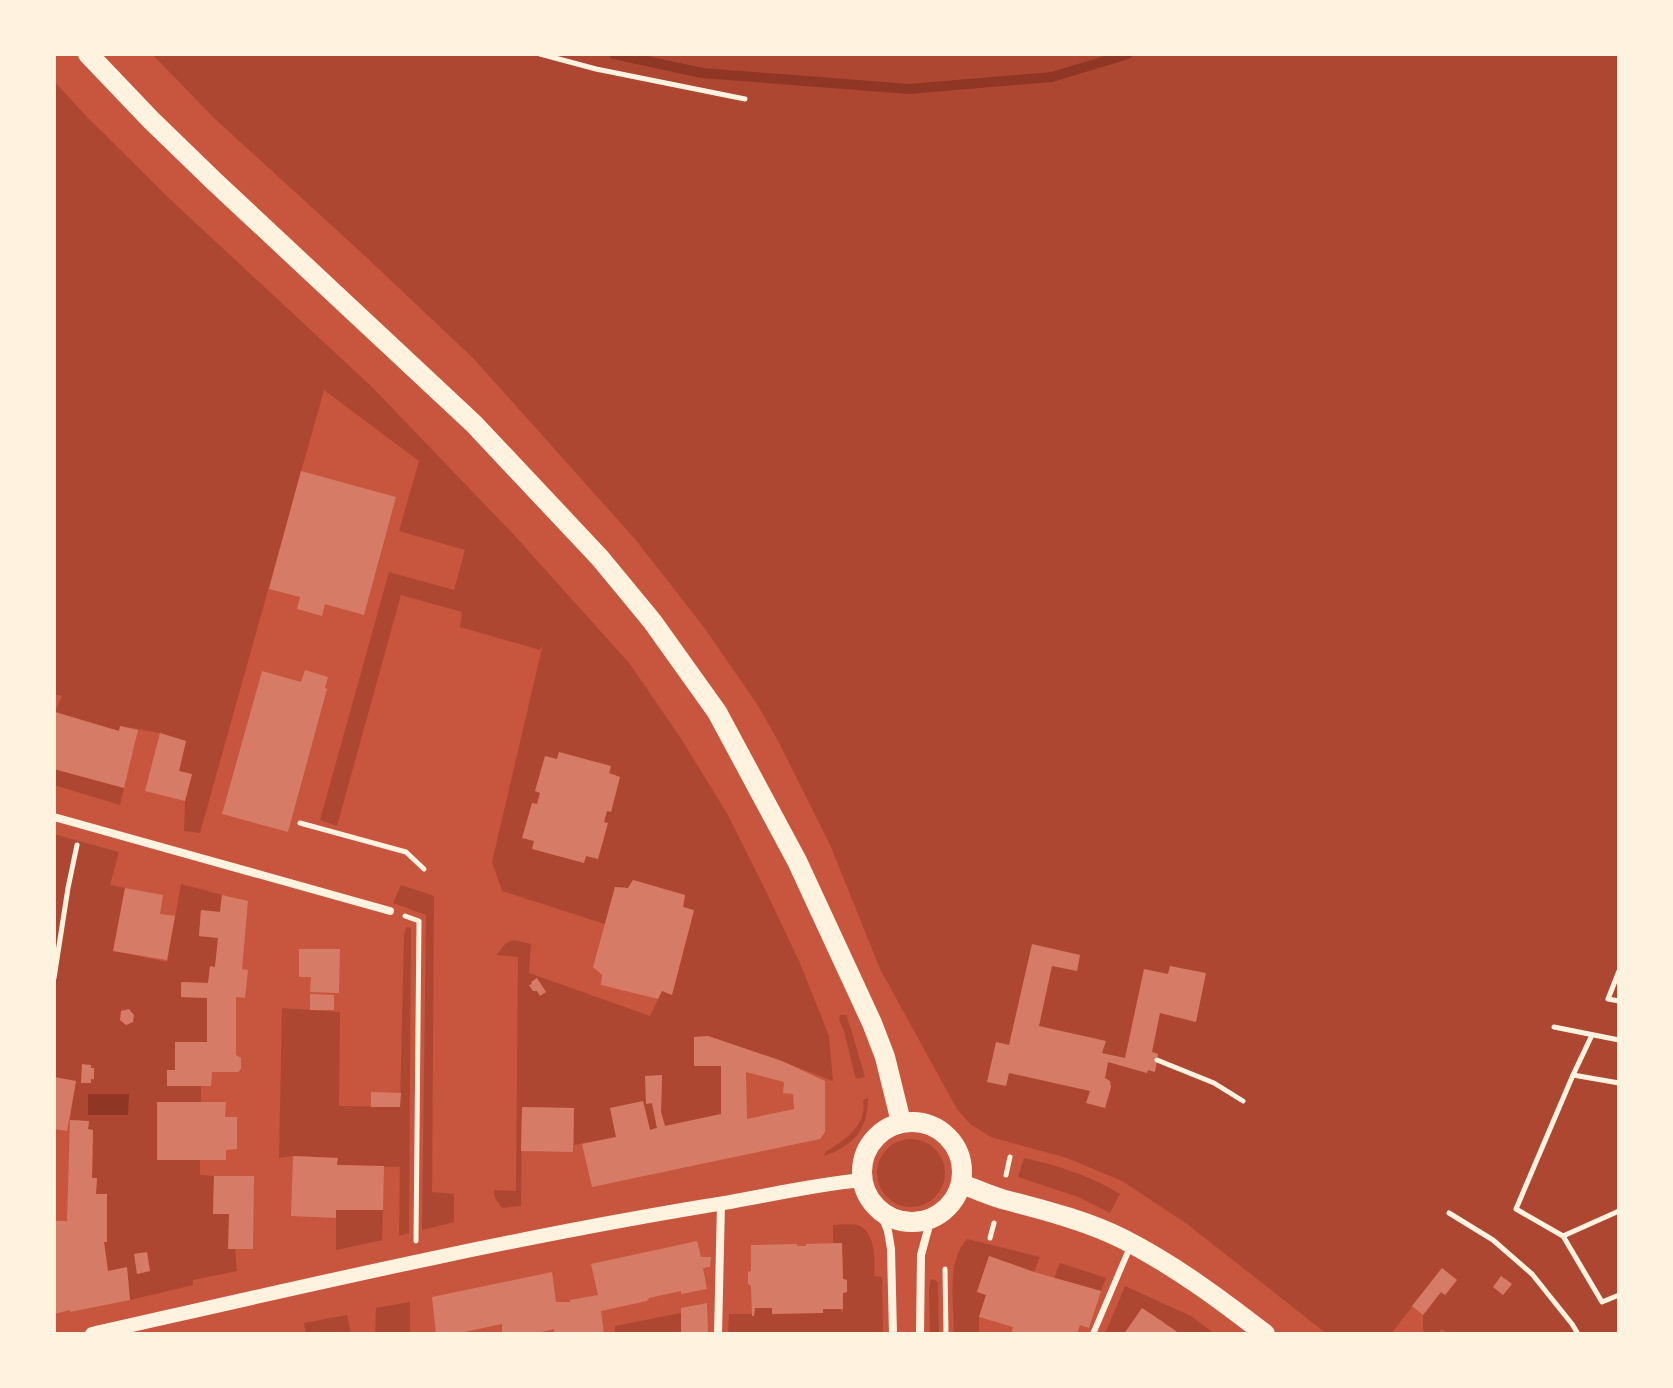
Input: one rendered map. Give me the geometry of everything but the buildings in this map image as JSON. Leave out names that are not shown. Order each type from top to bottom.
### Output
[{"type":"main road","points":[[88,54],[215,182],[474,424],[600,558],[652,621],[717,712],[797,861],[872,1023],[885,1057],[901,1122]]},
{"type":"main road","points":[[901,1122],[917,1122],[938,1128],[958,1153],[961,1163],[962,1184],[954,1201],[931,1218],[919,1221],[896,1220],[880,1211],[862,1180],[863,1156],[869,1143],[887,1127],[901,1122]]},
{"type":"main road","points":[[962,1184],[1080,1222],[1131,1244],[1211,1292],[1265,1334]]},
{"type":"street","points":[[54,817],[390,911]]},
{"type":"street","points":[[92,1334],[416,1262],[619,1221],[817,1185],[862,1180]]},
{"type":"street","points":[[718,1334],[721,1204]]},
{"type":"street","points":[[880,1211],[891,1249],[893,1334]]},
{"type":"street","points":[[920,1334],[921,1255],[931,1218]]},
{"type":"lane","points":[[1093,1334],[1131,1244]]},
{"type":"path","points":[[540,54],[596,69],[745,99]]},
{"type":"path","points":[[300,823],[406,852],[424,869]]},
{"type":"path","points":[[54,978],[78,839]]},
{"type":"path","points":[[416,1262],[419,921]]},
{"type":"path","points":[[1619,971],[1608,999],[1619,1001]]},
{"type":"path","points":[[1554,1027],[1619,1040]]},
{"type":"path","points":[[1592,1035],[1516,1209],[1563,1236],[1602,1302],[1619,1295]]},
{"type":"path","points":[[1157,1060],[1214,1083],[1243,1101]]},
{"type":"path","points":[[1573,1075],[1619,1083]]},
{"type":"path","points":[[1563,1236],[1619,1211]]},
{"type":"path","points":[[1449,1213],[1493,1240],[1532,1274],[1578,1334]]},
{"type":"path","points":[[945,1269],[946,1334]]},
{"type":"shaded area","points":[[152,54],[1619,54],[1619,1334],[1449,1334],[1442,1329],[1437,1334],[1427,1334],[1423,1330],[1423,1315],[1441,1292],[1445,1295],[1457,1280],[1442,1268],[1391,1334],[1327,1334],[1187,1224],[1122,1181],[1067,1158],[991,1137],[970,1124],[957,1109],[880,969],[831,847],[778,741],[757,704],[703,626],[635,539],[473,358],[214,118]]},
{"type":"shaded area","points":[[54,81],[173,202],[373,388],[515,536],[630,664],[728,815],[762,883],[800,963],[829,1036],[833,1081],[708,1036],[694,1037],[695,1066],[721,1066],[721,1114],[665,1126],[661,1112],[662,1076],[646,1076],[646,1104],[652,1103],[657,1128],[650,1130],[643,1102],[611,1108],[616,1137],[574,1145],[574,1108],[522,1107],[521,1206],[502,1208],[494,1190],[516,1191],[518,957],[496,955],[506,943],[514,940],[531,944],[529,973],[650,1016],[662,991],[672,994],[694,911],[683,907],[685,895],[633,880],[628,888],[615,887],[605,924],[502,891],[492,862],[543,644],[540,650],[460,627],[462,612],[401,595],[337,826],[320,820],[389,572],[454,590],[465,550],[399,531],[419,461],[324,390],[200,833],[184,831],[185,801],[192,775],[179,771],[186,741],[121,726],[119,731],[55,712],[62,696],[54,694]]},
{"type":"shaded area","points":[[54,769],[124,788],[120,805],[54,785]]},
{"type":"shaded area","points":[[54,834],[119,852],[110,885],[125,888],[114,951],[167,962],[181,884],[222,895],[220,912],[201,911],[199,936],[218,938],[215,967],[210,967],[208,983],[181,982],[181,997],[207,998],[207,1042],[175,1042],[175,1070],[167,1070],[167,1086],[201,1086],[201,1102],[158,1102],[157,1160],[200,1160],[200,1175],[214,1176],[213,1214],[229,1214],[237,1271],[193,1280],[193,1285],[130,1300],[127,1268],[108,1271],[104,1242],[107,1194],[96,1194],[97,1178],[92,1178],[93,1130],[88,1130],[89,1121],[70,1120],[76,1081],[54,1077]]},
{"type":"shaded area","points":[[401,885],[434,896],[432,1192],[454,1194],[454,1222],[422,1230],[426,915],[393,903]]},
{"type":"shaded area","points":[[406,927],[411,928],[409,1233],[399,1236],[400,1167],[337,1165],[337,1158],[279,1158],[282,1008],[340,1012],[339,1106],[400,1107]]},
{"type":"shaded area","points":[[840,1015],[846,1015],[865,1077],[857,1079],[855,1076]]},
{"type":"shaded area","points":[[88,1094],[129,1094],[128,1115],[88,1115]]},
{"type":"shaded area","points":[[868,1098],[865,1119],[857,1135],[844,1147],[824,1156],[858,1125],[864,1109],[863,1100]]},
{"type":"shaded area","points":[[911,1139],[935,1149],[945,1173],[935,1197],[911,1207],[887,1197],[877,1173],[887,1149]]},
{"type":"shaded area","points":[[1024,1158],[1074,1172],[1120,1194],[1110,1213],[1078,1197],[1018,1177]]},
{"type":"shaded area","points":[[336,1210],[383,1210],[382,1240],[336,1250]]},
{"type":"shaded area","points":[[833,1225],[857,1225],[869,1236],[874,1276],[882,1277],[883,1334],[728,1334],[729,1314],[754,1314],[755,1308],[823,1313],[823,1309],[841,1309],[843,1312],[843,1293],[847,1292],[847,1281],[843,1279],[842,1244],[833,1243]]},
{"type":"shaded area","points":[[967,1239],[1040,1257],[1034,1272],[989,1256],[977,1291],[986,1295],[979,1317],[979,1334],[954,1334],[954,1271],[960,1248]]},
{"type":"shaded area","points":[[1060,1263],[1106,1278],[1101,1291],[1054,1278]]},
{"type":"shaded area","points":[[931,1279],[938,1283],[939,1334],[930,1334]]},
{"type":"shaded area","points":[[1125,1286],[1191,1316],[1215,1334],[1180,1334],[1142,1308],[1124,1334],[1105,1334]]},
{"type":"shaded area","points":[[410,1302],[410,1334],[375,1334],[376,1308]]},
{"type":"shaded area","points":[[681,1313],[681,1334],[615,1334],[615,1326]]},
{"type":"shaded area","points":[[347,1315],[351,1334],[306,1334],[304,1323]]},
{"type":"waterway","points":[[614,54],[702,73],[909,89],[1052,77],[1128,54]]}]
